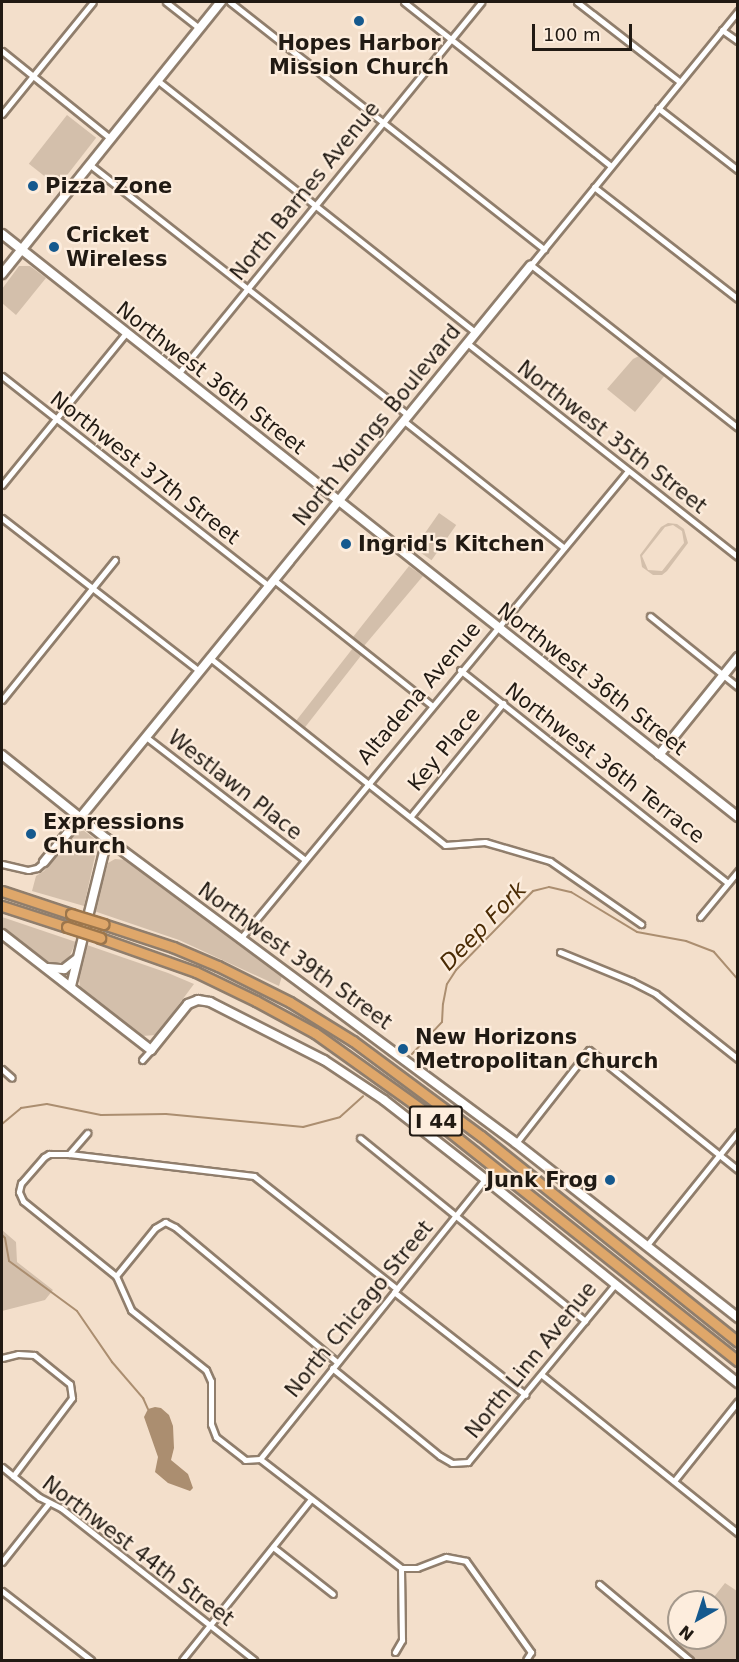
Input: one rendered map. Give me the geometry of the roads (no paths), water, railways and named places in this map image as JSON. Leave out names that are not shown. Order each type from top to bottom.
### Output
[{"type":"highway","name":"I 44","points":[[2,891],[172,947],[219,966],[290,1002],[352,1041],[481,1136],[738,1342]]},
{"type":"highway","name":"I 44","points":[[2,906],[196,972],[315,1033],[422,1109],[738,1361]]},
{"type":"main road","points":[[2,274],[221,2]]},
{"type":"main road","name":"Northwest 36th Street","points":[[2,234],[738,817]]},
{"type":"main road","name":"North Youngs Boulevard","points":[[44,862],[531,265]]},
{"type":"main road","points":[[659,755],[738,657]]},
{"type":"main road","name":"Northwest 39th Street","points":[[2,755],[79,818],[516,1143],[738,1318]]},
{"type":"main road","points":[[71,986],[107,839]]},
{"type":"main road","points":[[2,934],[150,1050],[188,1004],[195,1000],[210,1002],[330,1063],[384,1100],[485,1179],[738,1383]]},
{"type":"main road","points":[[48,968],[64,969],[78,958]]},
{"type":"street","points":[[2,114],[93,2]]},
{"type":"street","points":[[166,2],[199,28]]},
{"type":"street","points":[[230,2],[544,249]]},
{"type":"street","points":[[404,2],[611,166]]},
{"type":"street","name":"North Barnes Avenue","points":[[178,374],[481,2]]},
{"type":"street","points":[[577,2],[680,82]]},
{"type":"street","name":"North Youngs Boulevard","points":[[531,265],[738,11]]},
{"type":"street","points":[[722,30],[738,41]]},
{"type":"street","points":[[2,51],[110,138]]},
{"type":"street","points":[[157,80],[476,333]]},
{"type":"street","points":[[658,108],[738,170]]},
{"type":"street","points":[[89,164],[247,288],[564,548]]},
{"type":"street","points":[[594,187],[738,299]]},
{"type":"street","points":[[531,265],[738,428]]},
{"type":"street","points":[[2,485],[126,333]]},
{"type":"street","name":"Northwest 35th Street","points":[[467,343],[738,557]]},
{"type":"street","name":"Northwest 37th Street","points":[[2,376],[431,705]]},
{"type":"street","name":"Altadena Avenue","points":[[240,939],[460,669],[506,621],[628,471]]},
{"type":"street","points":[[2,518],[199,671]]},
{"type":"street","points":[[2,700],[115,560]]},
{"type":"street","points":[[650,616],[738,687]]},
{"type":"street","points":[[210,658],[445,845],[485,842],[550,861],[641,924]]},
{"type":"street","name":"Northwest 36th Terrace","points":[[460,669],[728,883]]},
{"type":"street","name":"Key Place","points":[[411,816],[503,703]]},
{"type":"street","name":"Westlawn Place","points":[[146,737],[304,859]]},
{"type":"street","points":[[2,864],[28,870],[37,868],[44,862]]},
{"type":"street","points":[[700,917],[738,871]]},
{"type":"street","points":[[560,952],[631,981],[656,994],[738,1059]]},
{"type":"street","points":[[142,1060],[150,1050]]},
{"type":"street","points":[[516,1143],[589,1050],[738,1170]]},
{"type":"street","points":[[2,1070],[12,1078]]},
{"type":"street","points":[[647,1245],[738,1132]]},
{"type":"street","points":[[69,1154],[87,1133]]},
{"type":"street","points":[[360,1138],[585,1322]]},
{"type":"street","points":[[526,1395],[254,1176],[69,1154],[44,1157],[21,1184],[19,1192],[23,1201],[116,1276],[131,1310],[206,1370],[211,1382],[211,1424],[216,1437],[245,1460],[260,1459],[401,1568],[417,1568],[446,1557],[466,1561],[531,1652],[526,1660]]},
{"type":"street","name":"North Chicago Street","points":[[260,1459],[485,1179]]},
{"type":"street","points":[[116,1276],[155,1228],[165,1222],[175,1227],[337,1362]]},
{"type":"street","name":"North Linn Avenue","points":[[332,1368],[440,1456],[452,1463],[468,1462],[526,1395],[616,1283]]},
{"type":"street","points":[[2,1359],[18,1354],[34,1355],[70,1384],[72,1398],[13,1476]]},
{"type":"street","points":[[542,1375],[738,1533]]},
{"type":"street","points":[[674,1481],[738,1401]]},
{"type":"street","name":"Northwest 44th Street","points":[[2,1467],[49,1503],[61,1508],[254,1660]]},
{"type":"street","points":[[182,1660],[311,1499]]},
{"type":"street","points":[[2,1562],[49,1503]]},
{"type":"street","points":[[273,1546],[333,1594]]},
{"type":"street","points":[[395,1652],[402,1640],[401,1568]]},
{"type":"street","points":[[599,1584],[690,1660]]},
{"type":"street","points":[[2,1591],[91,1660]]},
{"type":"waterway","name":"Deep Fork","points":[[412,1054],[442,1022],[447,984],[456,970],[533,891],[549,887],[571,892],[637,932],[686,941],[714,952],[738,980]]},
{"type":"waterway","name":"Deep Fork","points":[[2,1124],[21,1108],[47,1104],[101,1115],[166,1114],[303,1127],[340,1117],[363,1096]]},
{"type":"waterway","points":[[2,1235],[5,1238],[9,1261],[77,1311],[112,1362],[143,1398],[148,1409]]},
{"type":"place","name":"Hopes Harbor Mission Church","points":[[359,21]]},
{"type":"place","name":"Pizza Zone","points":[[33,186]]},
{"type":"place","name":"Cricket Wireless","points":[[54,247]]},
{"type":"place","name":"Ingrid's Kitchen","points":[[346,544]]},
{"type":"place","name":"Expressions Church","points":[[31,834]]},
{"type":"place","name":"New Horizons Metropolitan Church","points":[[403,1049]]},
{"type":"place","name":"Junk Frog","points":[[610,1180]]}]
